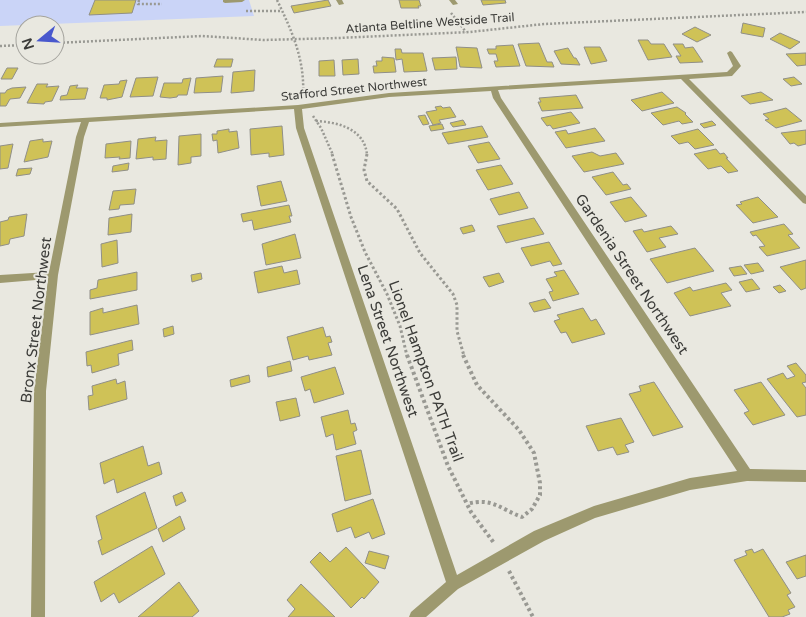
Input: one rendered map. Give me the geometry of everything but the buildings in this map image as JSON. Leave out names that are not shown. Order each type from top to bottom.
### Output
[{"type":"street","points":[[225,1],[242,0]]},
{"type":"street","name":"Stafford Street Northwest","points":[[0,125],[303,106],[390,95],[729,74],[737,66],[730,53]]},
{"type":"street","points":[[683,77],[806,201]]},
{"type":"street","name":"Gardenia Street Northwest","points":[[494,88],[497,98],[747,475]]},
{"type":"street","name":"Lena Street Northwest","points":[[303,106],[300,128],[454,584]]},
{"type":"street","name":"Bronx Street Northwest","points":[[38,617],[40,391],[53,275],[80,138],[86,120]]},
{"type":"street","points":[[0,279],[53,275]]},
{"type":"street","points":[[416,617],[454,584],[538,536],[594,512],[690,484],[747,475],[806,476]]},
{"type":"path","points":[[139,0],[138,4],[162,4]]},
{"type":"path","points":[[244,10],[247,12],[282,11],[277,0]]},
{"type":"path","points":[[449,10],[467,32]]},
{"type":"path","name":"Lionel Hampton PATH Trail","points":[[282,11],[301,56],[305,79],[303,106],[316,121],[334,160],[351,217],[397,318],[409,363],[448,466],[467,504],[502,557],[532,617]]},
{"type":"path","name":"Atlanta Beltline Westside Trail","points":[[65,43],[202,36],[264,40],[467,32],[544,24],[806,12]]},
{"type":"path","points":[[0,46],[15,45]]},
{"type":"path","points":[[316,121],[340,124],[358,134],[365,144],[368,152],[364,174],[367,181],[373,189],[385,197],[396,209],[420,254],[450,287],[457,303],[457,331],[472,376],[494,408],[521,432],[534,451],[541,486],[540,500],[530,512],[522,517],[492,502],[480,499],[467,504]]},
{"type":"shaded area","points":[[0,0],[249,0],[254,16],[65,23],[65,15],[15,15],[15,25],[0,26]]}]
